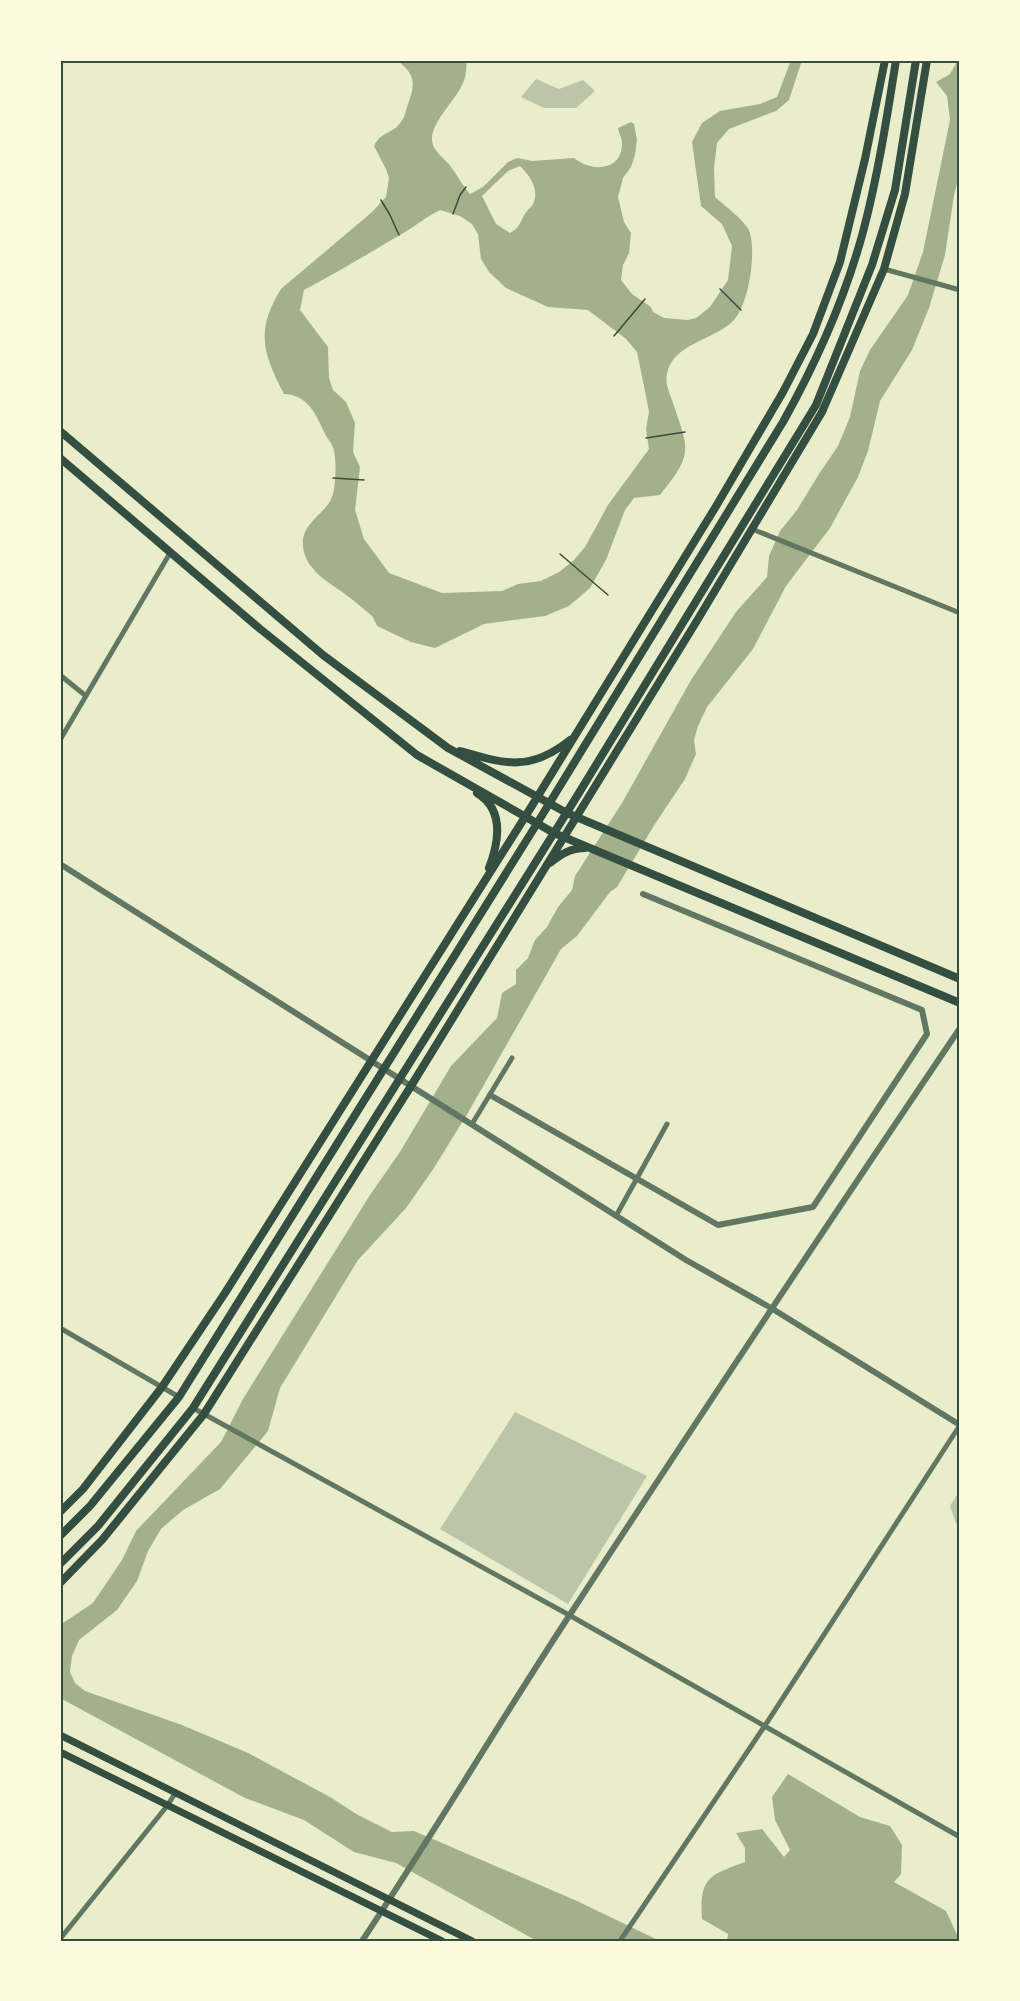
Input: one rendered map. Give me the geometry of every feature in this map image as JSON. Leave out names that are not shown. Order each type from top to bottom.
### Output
[{"type":"highway","points":[[60,1536],[90,1506],[179,1397],[533,830],[783,422],[806,381],[837,307],[862,233],[881,148],[896,60]]},
{"type":"highway","points":[[60,1564],[98,1526],[193,1408],[574,801],[816,405],[872,265],[895,190],[916,60]]},
{"type":"main road","points":[[60,1512],[83,1490],[162,1388],[225,1293],[576,736],[783,392],[813,334],[840,262],[865,159],[885,60]]},
{"type":"main road","points":[[60,1583],[102,1540],[204,1414],[577,817],[822,412],[884,269],[905,194],[927,60]]},
{"type":"main road","points":[[60,431],[323,656],[448,748],[537,798],[577,817],[960,979]]},
{"type":"main road","points":[[60,458],[310,670],[417,755],[482,796],[492,808],[498,822],[494,854],[484,883]]},
{"type":"main road","points":[[448,748],[494,761],[527,761],[546,757],[576,736]]},
{"type":"main road","points":[[417,755],[564,837],[960,1003]]},
{"type":"main road","points":[[546,867],[567,851],[575,848],[589,848]]},
{"type":"main road","points":[[60,1735],[472,1941]]},
{"type":"main road","points":[[60,1752],[442,1941]]},
{"type":"street","points":[[884,269],[960,290]]},
{"type":"street","points":[[752,530],[960,613]]},
{"type":"street","points":[[60,740],[170,553]]},
{"type":"street","points":[[60,675],[86,696]]},
{"type":"street","points":[[60,864],[686,1260],[771,1308],[960,1425],[764,1727],[620,1941]]},
{"type":"street","points":[[490,1095],[718,1225],[813,1207],[927,1034],[922,1010],[643,894]]},
{"type":"street","points":[[362,1941],[440,1822],[569,1616],[771,1308],[960,1028]]},
{"type":"street","points":[[470,1123],[512,1058]]},
{"type":"street","points":[[616,1216],[667,1124]]},
{"type":"street","points":[[60,1328],[179,1397]]},
{"type":"street","points":[[193,1408],[569,1616],[960,1837]]},
{"type":"street","points":[[60,1939],[176,1792]]},
{"type":"path","points":[[453,214],[460,195],[466,187]]},
{"type":"path","points":[[381,201],[399,235]]},
{"type":"path","points":[[720,289],[741,310]]},
{"type":"path","points":[[614,336],[645,299]]},
{"type":"path","points":[[646,438],[685,432]]},
{"type":"path","points":[[333,478],[364,480]]},
{"type":"path","points":[[560,554],[608,595]]},
{"type":"shaded area","points":[[397,60],[466,60],[463,83],[438,122],[432,138],[434,148],[470,194],[483,187],[508,162],[517,158],[533,161],[574,158],[589,166],[604,167],[617,160],[621,153],[622,141],[618,128],[631,122],[634,124],[637,140],[635,155],[631,167],[623,178],[618,197],[624,222],[631,233],[629,253],[623,265],[621,280],[632,294],[651,307],[653,312],[664,318],[688,320],[696,318],[710,307],[728,280],[732,246],[722,224],[701,206],[692,142],[702,123],[720,111],[760,104],[777,97],[791,60],[802,60],[789,100],[776,111],[729,129],[717,143],[714,168],[715,197],[740,219],[750,233],[752,254],[750,279],[739,313],[733,321],[725,328],[685,349],[670,364],[667,384],[682,429],[685,450],[679,469],[660,495],[634,498],[625,510],[606,560],[590,588],[569,606],[545,616],[484,624],[435,648],[411,642],[377,626],[373,617],[320,576],[305,556],[303,539],[305,531],[325,509],[332,497],[336,472],[334,452],[309,406],[299,398],[284,394],[271,366],[265,342],[268,317],[281,289],[372,212],[386,197],[389,178],[374,146],[402,120],[413,84],[407,70]],"holes":[[[520,166],[535,188],[535,199],[519,226],[510,233],[496,224],[482,196],[508,171]],[[440,210],[460,216],[472,224],[478,234],[481,259],[489,272],[506,288],[548,307],[588,310],[626,339],[637,352],[649,412],[646,429],[649,449],[608,505],[585,547],[559,572],[541,581],[518,584],[502,591],[442,593],[389,573],[364,539],[355,510],[360,467],[353,452],[355,423],[346,402],[333,390],[329,378],[328,347],[300,310],[304,290]]]},
{"type":"shaded area","points":[[960,60],[960,172],[954,195],[945,255],[929,308],[912,350],[880,401],[868,451],[858,477],[830,528],[786,586],[753,649],[707,707],[694,740],[696,754],[685,779],[617,887],[610,892],[577,936],[561,949],[434,1168],[406,1208],[358,1260],[280,1388],[268,1431],[220,1489],[183,1510],[161,1529],[148,1551],[137,1581],[117,1610],[79,1640],[72,1656],[70,1672],[75,1683],[85,1691],[182,1725],[248,1753],[392,1832],[414,1831],[577,1901],[660,1941],[537,1941],[396,1863],[354,1852],[304,1820],[245,1798],[60,1698],[60,1625],[93,1603],[122,1560],[136,1531],[221,1442],[243,1399],[370,1195],[400,1152],[451,1066],[497,1018],[502,993],[516,984],[516,970],[528,958],[535,940],[547,927],[558,907],[572,890],[575,876],[622,803],[691,680],[736,612],[767,577],[769,556],[780,531],[797,510],[838,446],[850,417],[860,371],[870,350],[908,295],[923,252],[950,120],[947,96],[936,82],[950,74]]},
{"type":"shaded area","points":[[788,1774],[860,1817],[890,1826],[902,1845],[901,1874],[894,1882],[946,1911],[960,1941],[921,1941],[920,1939],[908,1941],[727,1941],[728,1934],[702,1919],[703,1894],[709,1880],[723,1870],[745,1862],[745,1848],[736,1833],[762,1829],[784,1857],[790,1850],[775,1820],[772,1797]]},
{"type":"building","points":[[536,79],[559,89],[583,80],[595,91],[576,108],[544,108],[521,97]]},
{"type":"building","points":[[515,1412],[647,1476],[568,1604],[440,1529]]},
{"type":"building","points":[[960,1495],[960,1525],[956,1524],[950,1506],[956,1496]]}]
